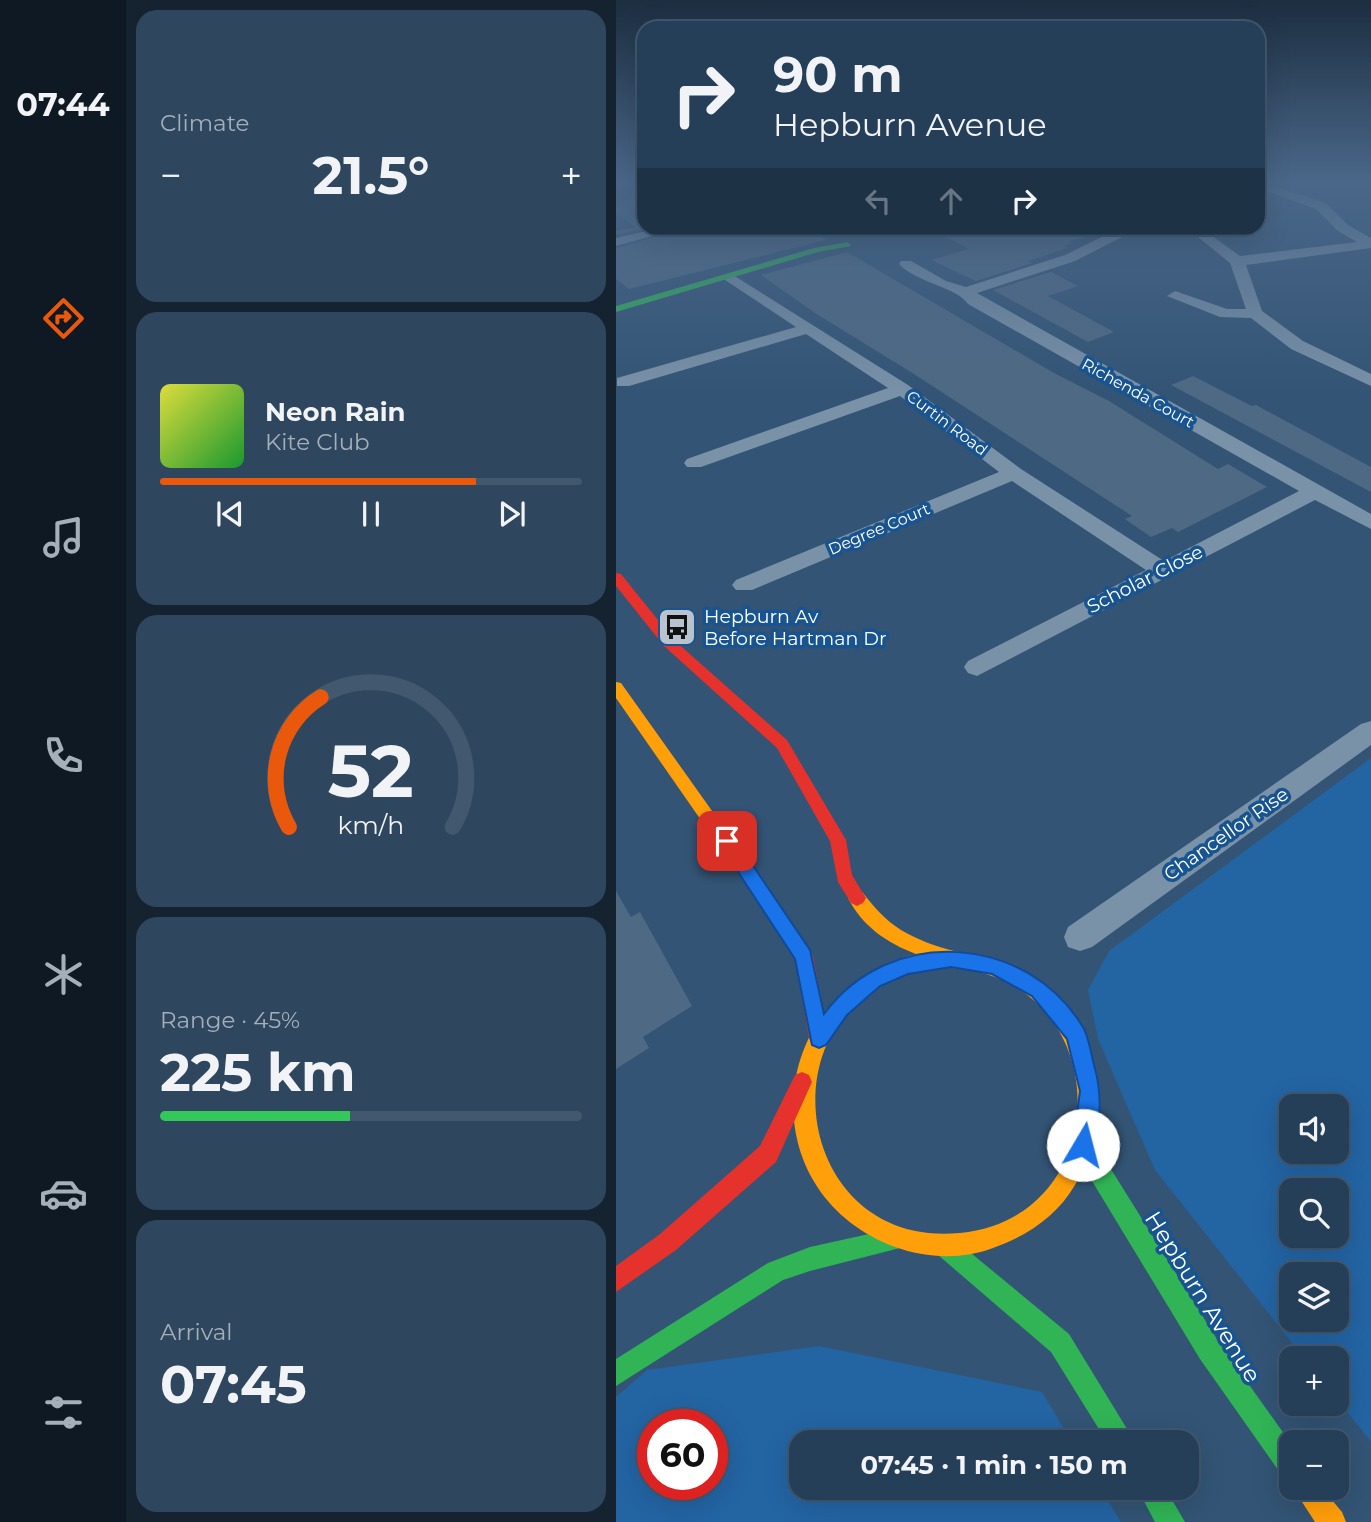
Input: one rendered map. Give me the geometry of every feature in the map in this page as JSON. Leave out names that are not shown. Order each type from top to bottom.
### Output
[{"type":"main road","points":[[616,309],[810,252]]},
{"type":"main road","points":[[616,577],[669,643],[782,744],[838,840],[844,877],[869,914],[896,939],[951,958],[996,965],[1039,989],[1076,1035],[1091,1091],[1083,1145],[1064,1183],[1032,1216],[986,1240],[946,1247],[897,1239],[844,1207],[811,1157],[803,1117],[805,1076]]},
{"type":"main road","points":[[616,687],[741,862],[804,956],[819,1038]]},
{"type":"main road","points":[[616,1280],[668,1242],[768,1154],[805,1076],[819,1038],[840,1009],[873,980],[906,965],[951,958]]},
{"type":"main road","name":"Hepburn Avenue","points":[[1083,1145],[1167,1286],[1245,1405],[1279,1451]]},
{"type":"main road","points":[[616,1373],[776,1271],[810,1259],[897,1239]]},
{"type":"main road","points":[[946,1247],[1060,1343],[1114,1430]]},
{"type":"main road","points":[[1157,1500],[1171,1522]]},
{"type":"main road","points":[[1315,1500],[1332,1522]]},
{"type":"street","points":[[968,292],[978,286],[1070,258],[1081,252]]},
{"type":"street","points":[[1225,252],[1237,261],[1255,313],[1297,345],[1371,381]]},
{"type":"street","points":[[1237,261],[1322,252]]},
{"type":"street","name":"Richenda Court","points":[[906,264],[940,284],[968,292],[974,301],[1371,523]]},
{"type":"street","name":"Curtin Road","points":[[730,277],[806,329],[902,389],[1014,473],[1162,570]]},
{"type":"street","points":[[1175,296],[1226,314],[1255,313]]},
{"type":"street","points":[[624,382],[806,329]]},
{"type":"street","points":[[694,463],[902,389]]},
{"type":"street","name":"Degree Court","points":[[744,585],[1014,473]]},
{"type":"street","name":"Scholar Close","points":[[976,667],[1314,492]]},
{"type":"street","name":"Chancellor Rise","points":[[1080,937],[1371,731]]},
{"type":"shaded area","points":[[1371,758],[1371,1442],[1349,1414],[1349,1346],[1294,1346],[1283,1332],[1349,1332],[1349,1262],[1279,1262],[1279,1326],[1155,1170],[1098,1039],[1088,990],[1109,951]]},
{"type":"shaded area","points":[[819,1346],[1042,1392],[1065,1430],[789,1430],[789,1500],[1107,1500],[1121,1522],[616,1522],[616,1397],[647,1370]]},
{"type":"building","points":[[616,252],[778,252],[629,289],[616,279]]},
{"type":"building","points":[[847,252],[1054,373],[1109,401],[1218,469],[1228,464],[1267,487],[1178,532],[1172,528],[1151,537],[1125,519],[1132,516],[815,313],[761,275]]},
{"type":"building","points":[[959,252],[1056,252],[1028,261],[1033,263],[976,281],[931,260]]},
{"type":"building","points":[[1051,272],[1078,286],[1048,296],[1114,332],[1088,342],[993,290]]},
{"type":"building","points":[[1193,376],[1252,406],[1256,405],[1371,467],[1371,492],[1171,385]]},
{"type":"building","points":[[616,891],[631,917],[640,912],[692,1006],[643,1037],[649,1048],[616,1069]]},
{"type":"traffic: fast","points":[[616,309],[810,252]]},
{"type":"traffic: fast","points":[[1083,1145],[1209,1350],[1279,1450]]},
{"type":"traffic: fast","points":[[616,1373],[776,1271],[810,1259],[896,1239]]},
{"type":"traffic: fast","points":[[946,1247],[1060,1343],[1114,1430]]},
{"type":"traffic: fast","points":[[1157,1500],[1171,1522]]},
{"type":"traffic: slow","points":[[616,687],[773,910]]},
{"type":"traffic: slow","points":[[857,898],[886,930],[918,947],[946,956]]},
{"type":"traffic: slow","points":[[946,959],[974,962],[1001,970],[1025,983],[1047,1001],[1065,1023],[1078,1047],[1086,1074],[1089,1102],[1086,1130],[1078,1157],[1065,1181],[1047,1203],[1025,1221],[1001,1234],[974,1242],[946,1245],[918,1242],[891,1234],[867,1221],[845,1203],[827,1181],[814,1157],[806,1130],[803,1102],[806,1074],[814,1047],[827,1023],[845,1001],[867,983],[891,970],[918,962],[946,959]]},
{"type":"traffic: slow","points":[[1315,1500],[1332,1522]]},
{"type":"traffic: jam","points":[[616,577],[669,643],[782,744],[838,840],[844,877],[857,898]]},
{"type":"traffic: jam","points":[[773,910],[804,956],[819,1038]]},
{"type":"traffic: jam","points":[[616,1280],[668,1242],[768,1154],[802,1082]]},
{"type":"place","name":"Hepburn Av Before Hartman Dr","points":[[677,627]]},
{"type":"route","points":[[727,841],[804,956],[819,1038],[840,1009],[873,980],[906,965],[951,958],[996,965],[1039,989],[1076,1035],[1091,1091],[1083,1145]]}]
